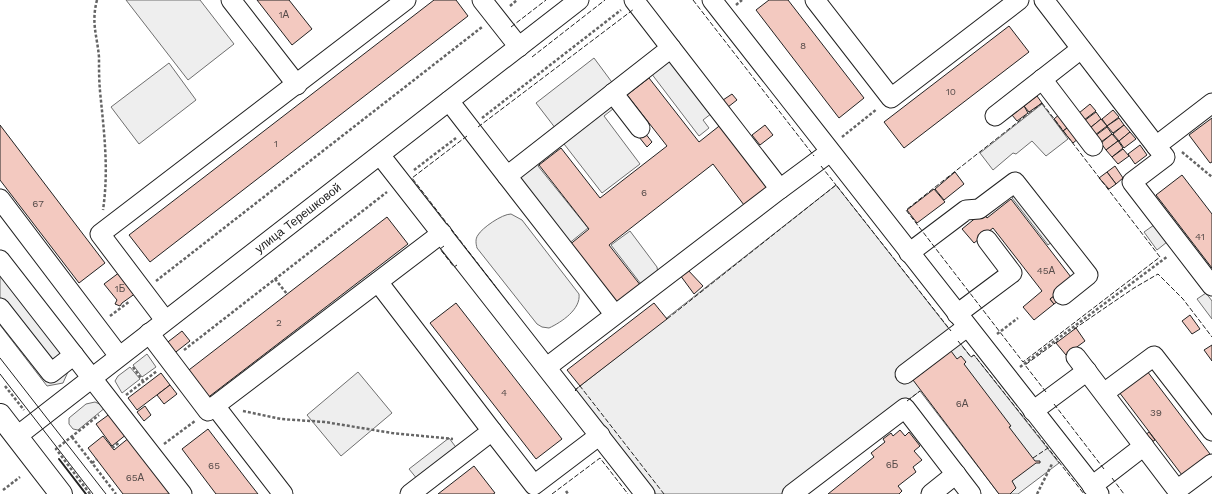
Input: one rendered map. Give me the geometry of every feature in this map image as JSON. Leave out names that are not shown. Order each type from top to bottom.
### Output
[{"type":"main road","points":[[0,415],[61,494]]},
{"type":"street","points":[[231,0],[297,85]]},
{"type":"street","points":[[165,320],[100,234],[297,85],[406,0]]},
{"type":"street","points":[[482,0],[519,47]]},
{"type":"street","name":"улица Терешковой","points":[[16,436],[92,378],[126,361],[149,333],[165,320],[579,0]]},
{"type":"street","points":[[712,0],[909,254],[1096,490],[1144,446]]},
{"type":"street","points":[[815,0],[891,98],[1019,0]]},
{"type":"street","points":[[1044,0],[1081,48],[1161,142],[1165,157],[1132,182],[1212,286]]},
{"type":"street","points":[[631,2],[672,48],[780,189]]},
{"type":"street","points":[[507,176],[672,48]]},
{"type":"street","points":[[995,116],[1081,48]]},
{"type":"street","points":[[1042,79],[1093,146]]},
{"type":"street","points":[[613,93],[640,128]]},
{"type":"street","points":[[449,101],[615,315]]},
{"type":"street","points":[[1161,142],[1212,103]]},
{"type":"street","points":[[547,367],[780,189],[828,150]]},
{"type":"street","points":[[380,155],[645,494]]},
{"type":"street","points":[[909,254],[966,210],[979,209],[1015,182],[1088,276],[1063,295]]},
{"type":"street","points":[[0,199],[97,326],[126,361]]},
{"type":"street","points":[[211,408],[442,233]]},
{"type":"street","points":[[905,374],[1012,272],[987,240]]},
{"type":"street","points":[[0,260],[182,494]]},
{"type":"street","points":[[378,282],[534,485],[600,435]]},
{"type":"street","points":[[0,308],[51,373],[74,355]]},
{"type":"street","points":[[149,333],[170,361],[284,494]]},
{"type":"street","points":[[1104,394],[1154,356],[1212,431]]},
{"type":"street","points":[[1033,411],[1081,364],[1178,490],[1212,464]]},
{"type":"street","points":[[792,494],[905,408],[971,494]]},
{"type":"street","points":[[410,494],[492,431]]},
{"type":"street","points":[[930,494],[956,474]]},
{"type":"path","points":[[97,0],[94,28],[106,147],[106,192],[100,234]]},
{"type":"path","points":[[97,326],[516,1]]},
{"type":"path","points":[[90,494],[56,449],[631,2]]},
{"type":"path","points":[[828,150],[891,98]]},
{"type":"path","points":[[1161,142],[1212,177]]},
{"type":"path","points":[[1007,377],[1181,246]]},
{"type":"path","points":[[275,278],[287,294]]},
{"type":"path","points":[[982,346],[1018,318]]},
{"type":"path","points":[[126,361],[144,381]]},
{"type":"path","points":[[159,448],[211,408],[281,418],[325,422],[392,433],[449,437],[472,446]]},
{"type":"path","points":[[72,437],[116,494]]},
{"type":"path","points":[[1037,494],[1055,458],[1065,451]]},
{"type":"path","points":[[92,463],[97,460]]},
{"type":"path","points":[[3,490],[20,477]]},
{"type":"shaded area","points":[[126,0],[200,0],[234,44],[188,80]]},
{"type":"shaded area","points":[[594,58],[614,85],[556,129],[536,103]]},
{"type":"shaded area","points":[[674,60],[716,110],[703,120],[709,128],[699,136],[651,73],[666,61]]},
{"type":"shaded area","points":[[169,63],[196,100],[139,144],[111,107]]},
{"type":"shaded area","points":[[614,99],[618,105],[604,116],[640,164],[602,193],[561,140]]},
{"type":"shaded area","points":[[1042,104],[1068,139],[1046,156],[1032,141],[1016,154],[1013,153],[993,170],[980,153]]},
{"type":"shaded area","points":[[537,160],[540,164],[538,166],[588,228],[567,245],[518,176]]},
{"type":"shaded area","points":[[836,185],[971,357],[974,355],[1059,463],[1018,494],[999,494],[920,391],[785,494],[656,494],[575,390]]},
{"type":"shaded area","points":[[1019,192],[1055,239],[1048,245],[1012,198]]},
{"type":"shaded area","points":[[511,214],[522,220],[579,294],[579,300],[574,310],[565,319],[549,328],[542,327],[537,324],[477,248],[476,240],[480,232],[498,219]]},
{"type":"shaded area","points":[[1154,225],[1167,242],[1157,250],[1144,232]]},
{"type":"shaded area","points":[[630,231],[657,267],[658,274],[644,288],[611,245]]},
{"type":"shaded area","points":[[0,274],[71,365],[63,383],[47,386],[0,325]]},
{"type":"shaded area","points":[[1206,293],[1212,301],[1212,319],[1197,299]]},
{"type":"shaded area","points":[[147,354],[156,367],[142,377],[133,365]]},
{"type":"shaded area","points":[[130,367],[140,379],[122,393],[115,381],[118,376]]},
{"type":"shaded area","points":[[358,372],[392,413],[341,456],[307,415]]},
{"type":"shaded area","points":[[95,402],[106,407],[78,430],[73,429],[69,424],[69,418],[86,404]]},
{"type":"shaded area","points":[[449,438],[458,450],[418,480],[409,469]]},
{"type":"building","points":[[257,0],[289,0],[312,29],[292,45]]},
{"type":"building","points":[[434,0],[456,0],[468,16],[150,262],[129,235]]},
{"type":"building","points":[[769,0],[788,0],[864,98],[839,118],[756,10]]},
{"type":"building","points":[[1009,26],[1029,52],[904,148],[884,122]]},
{"type":"building","points":[[649,78],[699,142],[723,123],[770,185],[744,205],[713,164],[609,245],[641,286],[615,306],[568,246],[589,229],[539,165],[561,148],[600,198],[667,146],[627,95]]},
{"type":"building","points":[[732,94],[737,100],[728,107],[723,100]]},
{"type":"building","points":[[1037,96],[1042,103],[1029,112],[1024,106]]},
{"type":"building","points":[[1090,104],[1096,111],[1084,120],[1079,113]]},
{"type":"building","points":[[1024,106],[1028,113],[1017,121],[1012,115]]},
{"type":"building","points":[[1113,110],[1119,117],[1107,126],[1102,119]]},
{"type":"building","points":[[1096,112],[1101,119],[1090,128],[1084,121]]},
{"type":"building","points":[[1061,113],[1070,126],[1063,131],[1054,119]]},
{"type":"building","points":[[1119,118],[1124,125],[1113,133],[1107,126]]},
{"type":"building","points":[[1212,118],[1212,162],[1210,163],[1189,135]]},
{"type":"building","points":[[1101,119],[1107,126],[1095,135],[1090,128]]},
{"type":"building","points":[[0,125],[105,263],[79,283],[0,180]]},
{"type":"building","points":[[765,125],[773,135],[760,145],[752,135]]},
{"type":"building","points":[[1124,125],[1130,132],[1119,141],[1113,134]]},
{"type":"building","points":[[1070,126],[1079,138],[1073,143],[1063,131]]},
{"type":"building","points":[[1107,127],[1112,134],[1101,142],[1095,136]]},
{"type":"building","points":[[1130,132],[1136,139],[1124,148],[1119,141]]},
{"type":"building","points":[[645,133],[652,142],[647,147],[639,137]]},
{"type":"building","points":[[1112,134],[1118,141],[1106,150],[1101,143]]},
{"type":"building","points":[[1118,141],[1123,148],[1112,157],[1106,150]]},
{"type":"building","points":[[1140,145],[1147,155],[1135,164],[1128,154]]},
{"type":"building","points":[[1123,149],[1129,156],[1118,164],[1112,157]]},
{"type":"building","points":[[1115,166],[1123,178],[1116,184],[1107,172]]},
{"type":"building","points":[[955,172],[964,184],[944,200],[935,189]]},
{"type":"building","points":[[1107,172],[1116,184],[1109,189],[1099,178]]},
{"type":"building","points":[[1182,175],[1212,214],[1212,268],[1156,195]]},
{"type":"building","points":[[934,189],[945,202],[917,223],[907,210]]},
{"type":"building","points":[[1011,199],[1074,281],[1050,299],[1054,304],[1034,320],[1023,307],[1042,291],[993,228],[974,243],[962,229],[983,212],[987,218]]},
{"type":"building","points":[[387,217],[408,244],[206,399],[185,373]]},
{"type":"building","points":[[687,269],[703,286],[694,294],[680,275]]},
{"type":"building","points":[[120,272],[136,293],[120,306],[115,304],[117,300],[104,284]]},
{"type":"building","points":[[1057,294],[1061,299],[1054,304],[1050,299]]},
{"type":"building","points":[[456,303],[562,439],[536,459],[430,323]]},
{"type":"building","points":[[654,303],[667,319],[580,386],[567,370]]},
{"type":"building","points":[[1190,315],[1200,329],[1192,334],[1182,321]]},
{"type":"building","points":[[1076,328],[1085,341],[1066,355],[1056,343]]},
{"type":"building","points":[[182,331],[190,341],[172,355],[164,345]]},
{"type":"building","points":[[1212,345],[1212,361],[1204,350]]},
{"type":"building","points":[[951,351],[957,359],[961,356],[966,362],[964,364],[1011,426],[1009,427],[1035,461],[1040,461],[1040,463],[1036,463],[1012,481],[1016,488],[1010,494],[999,494],[913,380]]},
{"type":"building","points":[[1147,371],[1210,454],[1182,475],[1119,392]]},
{"type":"building","points":[[161,373],[170,385],[137,410],[128,398]]},
{"type":"building","points":[[170,385],[177,394],[164,404],[157,395]]},
{"type":"building","points":[[145,406],[151,415],[144,421],[137,412]]},
{"type":"building","points":[[111,413],[127,434],[112,446],[96,424]]},
{"type":"building","points":[[208,429],[258,494],[216,494],[182,449]]},
{"type":"building","points":[[900,430],[905,436],[909,432],[920,446],[914,451],[922,460],[913,467],[916,472],[898,486],[902,491],[899,494],[828,494],[874,457],[871,453],[885,442],[883,439],[891,433],[893,436]]},
{"type":"building","points":[[1149,432],[1155,440],[1150,443],[1144,436]]},
{"type":"building","points":[[103,436],[114,450],[130,437],[173,494],[123,494],[88,448]]},
{"type":"building","points":[[474,466],[495,493],[438,494]]},
{"type":"tram line","points":[[0,358],[106,494]]},
{"type":"tram line","points":[[0,374],[93,494]]},
{"type":"fence","points":[[511,27],[546,0]]},
{"type":"fence","points":[[532,57],[605,0]]},
{"type":"fence","points":[[693,0],[814,156]]},
{"type":"fence","points":[[478,127],[634,9]]},
{"type":"fence","points":[[1042,103],[1160,257],[1023,362],[906,210],[1042,103]]},
{"type":"fence","points":[[467,136],[412,178],[499,291]]},
{"type":"fence","points":[[821,166],[836,185]]},
{"type":"fence","points":[[667,319],[836,185],[951,331]]},
{"type":"fence","points":[[444,246],[440,249],[454,267],[457,265]]},
{"type":"fence","points":[[1074,329],[1134,288],[1158,274],[1183,299],[1212,337]]},
{"type":"fence","points":[[958,341],[971,357],[974,355],[1048,448]]},
{"type":"fence","points":[[1046,392],[1025,365],[1058,341]]},
{"type":"fence","points":[[576,391],[575,390],[580,386],[664,494]]},
{"type":"fence","points":[[907,401],[920,391]]},
{"type":"fence","points":[[1054,404],[1104,469]]},
{"type":"fence","points":[[1033,458],[1048,448],[1084,494]]},
{"type":"fence","points":[[552,494],[600,458],[628,494]]},
{"type":"fence","points":[[1112,478],[1124,494]]},
{"type":"wall","points":[[59,459],[86,494]]}]
